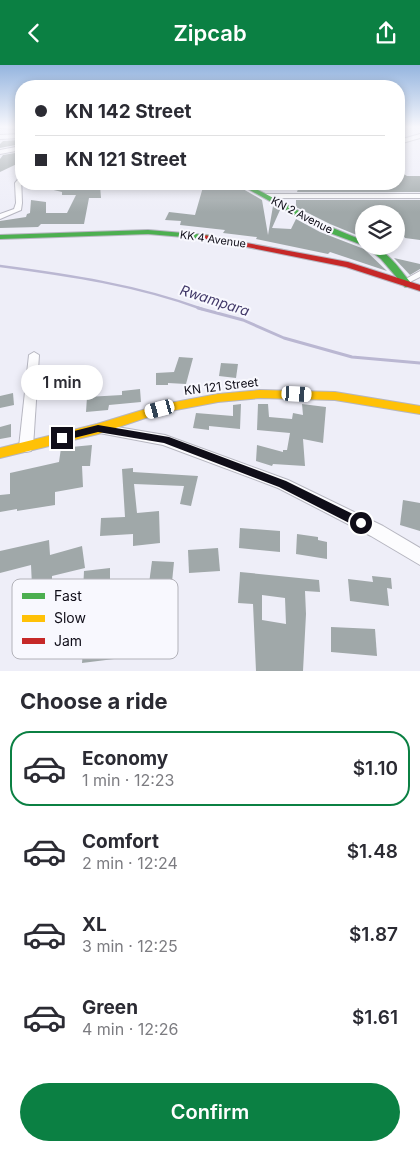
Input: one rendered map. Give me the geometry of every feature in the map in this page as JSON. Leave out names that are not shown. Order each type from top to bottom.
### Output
[{"type":"street","points":[[0,217],[17,210],[19,203],[18,190]]},
{"type":"street","name":"KN 2 Avenue","points":[[254,190],[313,220],[324,228],[355,240]]},
{"type":"street","points":[[267,197],[420,196]]},
{"type":"street","name":"KK 4 Avenue","points":[[0,237],[148,231],[209,237],[348,265],[420,288]]},
{"type":"street","points":[[381,255],[407,283],[420,274]]},
{"type":"street","points":[[26,447],[34,355]]},
{"type":"street","name":"KN 121 Street","points":[[0,453],[98,429],[160,409],[218,398],[260,394],[344,397],[420,410]]},
{"type":"street","points":[[98,429],[166,440],[283,484],[377,531],[420,557]]},
{"type":"building","points":[[3,155],[15,155],[15,165],[0,172],[0,159]]},
{"type":"building","points":[[405,175],[420,176],[420,192],[297,192],[298,190],[405,190]]},
{"type":"building","points":[[54,190],[100,190],[101,198],[89,198],[84,224],[41,224],[38,227],[0,228],[0,221],[26,217],[30,213],[31,200],[46,202],[46,213],[67,213],[76,195],[62,195],[62,192]]},
{"type":"building","points":[[202,190],[245,190],[262,200],[268,235],[273,206],[280,210],[272,228],[291,229],[296,219],[320,232],[355,246],[355,255],[370,255],[387,271],[330,252],[328,254],[256,239],[257,237],[223,233],[225,230],[180,225],[181,221],[165,220],[169,212],[195,215]]},
{"type":"building","points":[[296,200],[420,200],[420,240],[405,238],[405,205],[355,205],[355,234],[296,207]]},
{"type":"building","points":[[394,258],[420,264],[420,269],[410,275]]},
{"type":"building","points":[[179,357],[193,358],[186,384],[168,383],[168,385],[156,385],[156,373],[174,372]]},
{"type":"building","points":[[221,363],[238,364],[236,378],[219,376]]},
{"type":"building","points":[[140,389],[141,402],[109,405],[108,410],[86,412],[87,397],[122,395],[122,391]]},
{"type":"building","points":[[13,393],[14,405],[0,408],[0,396]]},
{"type":"building","points":[[241,404],[240,429],[209,426],[209,430],[193,428],[196,413],[233,416],[233,405]]},
{"type":"building","points":[[258,404],[268,404],[269,417],[292,419],[293,413],[303,415],[302,404],[326,407],[323,443],[303,439],[305,466],[273,464],[272,466],[256,461],[257,445],[283,452],[283,450],[287,450],[290,433],[257,430]]},
{"type":"building","points":[[11,424],[11,437],[0,439],[0,427]]},
{"type":"building","points":[[92,445],[90,466],[82,466],[83,487],[55,492],[55,505],[0,512],[0,495],[10,494],[10,473],[59,462],[61,448]]},
{"type":"building","points":[[133,468],[133,472],[198,476],[191,506],[180,504],[184,486],[134,484],[137,513],[159,511],[160,543],[133,546],[133,534],[100,536],[101,518],[125,517],[122,469]]},
{"type":"building","points":[[403,500],[420,503],[420,531],[400,525]]},
{"type":"building","points":[[240,528],[280,531],[280,552],[239,548]]},
{"type":"building","points":[[297,534],[318,537],[318,540],[327,542],[327,559],[296,554]]},
{"type":"building","points":[[49,540],[50,555],[82,546],[85,568],[52,576],[52,579],[32,579],[31,565],[0,573],[0,551]]},
{"type":"building","points":[[218,548],[220,571],[189,573],[188,550]]},
{"type":"building","points":[[152,561],[174,562],[172,579],[150,579]]},
{"type":"building","points":[[110,568],[110,579],[84,579],[84,571]]},
{"type":"building","points":[[240,572],[319,580],[320,592],[305,591],[306,614],[303,671],[256,671],[253,604],[238,603]],"holes":[[[262,595],[285,598],[286,624],[262,620]]]},
{"type":"building","points":[[372,576],[391,578],[392,589],[387,588],[389,606],[350,601],[348,579],[373,582]]},
{"type":"building","points":[[331,627],[375,629],[377,656],[331,652]]},
{"type":"building","points":[[82,659],[114,659],[82,663]]},
{"type":"waterway","name":"Rwampara","points":[[0,266],[77,277],[127,287],[153,293],[202,309]]},
{"type":"waterway","name":"Rwampara","points":[[198,308],[243,320],[284,338],[352,357],[420,363]]},
{"type":"traffic: fast","points":[[253,190],[325,228],[355,240]]},
{"type":"traffic: fast","points":[[0,237],[148,232],[207,237]]},
{"type":"traffic: fast","points":[[381,255],[408,285]]},
{"type":"traffic: slow","points":[[0,453],[98,429],[159,409],[218,398],[260,394],[335,396],[420,410]]},
{"type":"traffic: jam","points":[[207,237],[348,265],[420,288]]},
{"type":"route","points":[[62,438],[98,429],[166,440],[283,484],[361,523]]}]
